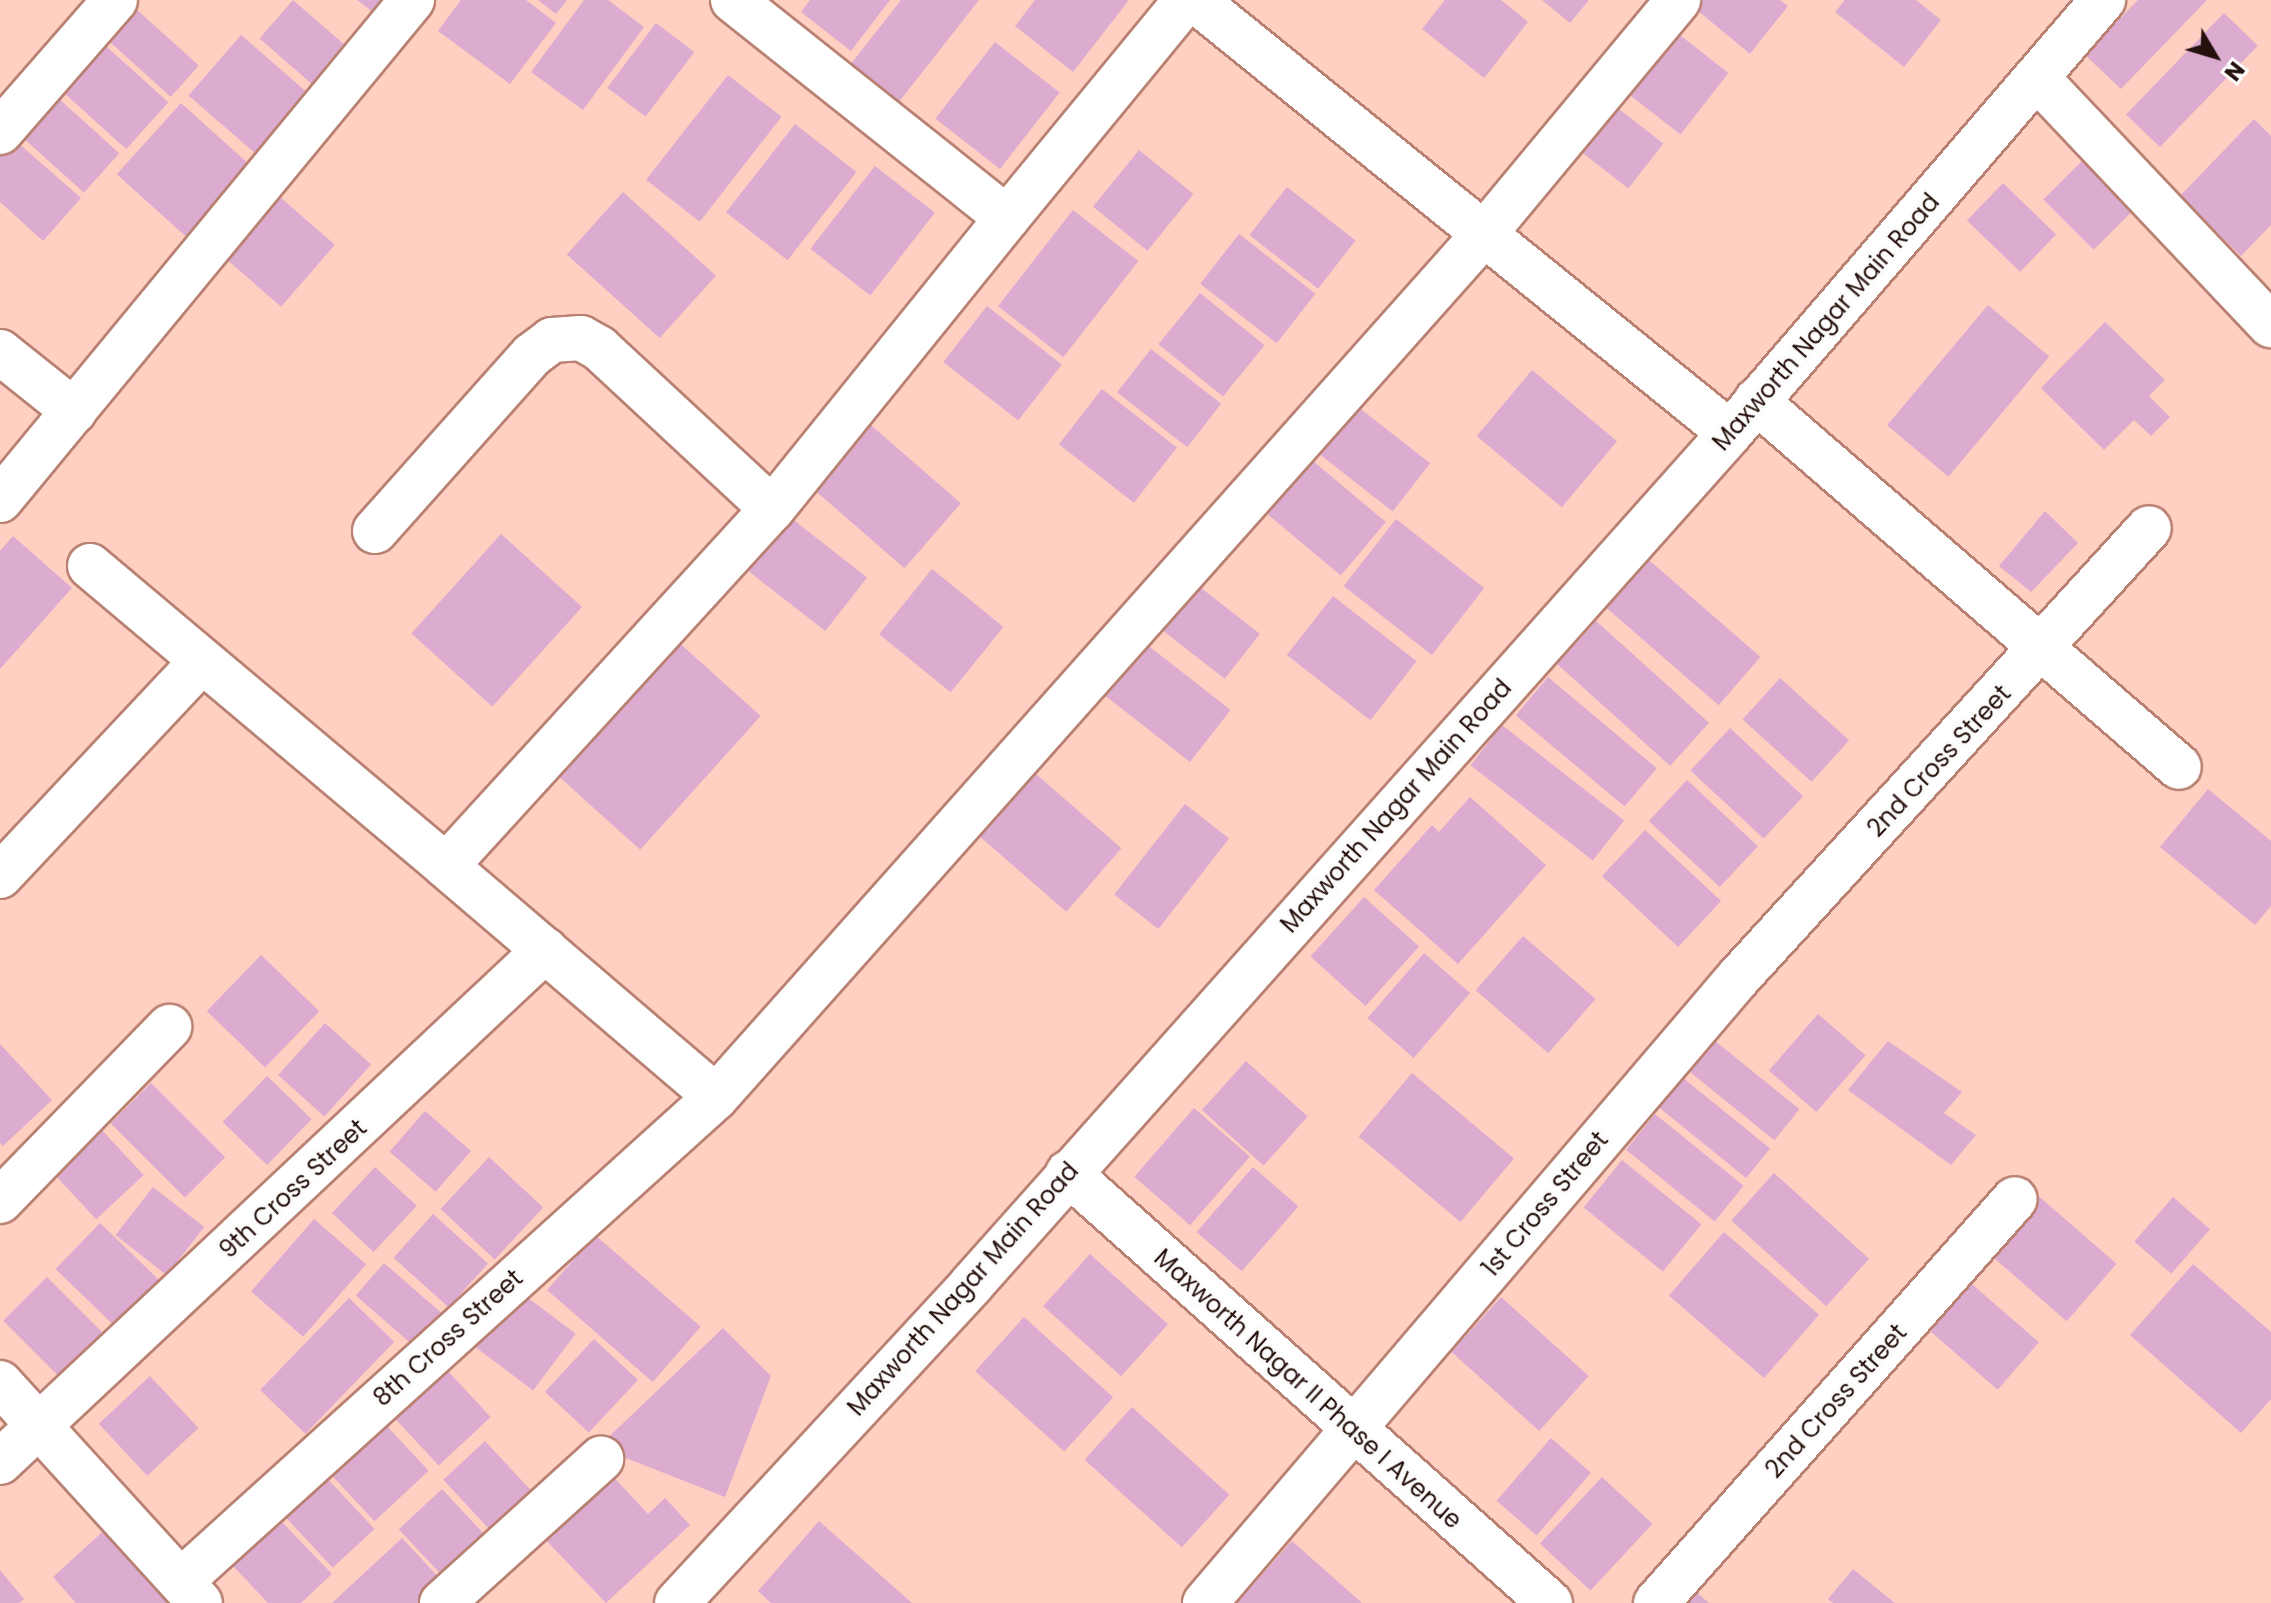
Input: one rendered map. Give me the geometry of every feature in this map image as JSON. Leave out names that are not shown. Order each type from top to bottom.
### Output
[{"type":"street","points":[[0,132],[115,0]]},
{"type":"street","points":[[0,500],[412,0]]},
{"type":"street","points":[[733,0],[1007,218]]},
{"type":"street","points":[[446,866],[772,509],[1186,0]]},
{"type":"street","points":[[1195,0],[1484,234],[1743,417],[2042,649],[2179,767]]},
{"type":"street","name":"8th Cross Street","points":[[191,1592],[716,1097],[1484,234],[1678,0]]},
{"type":"street","name":"Maxworth Nagar Main Road","points":[[677,1603],[1068,1173],[1743,417],[2038,79],[2103,0]]},
{"type":"street","points":[[2038,79],[2271,325]]},
{"type":"street","points":[[375,531],[532,355],[552,340],[581,338],[599,348],[772,509]]},
{"type":"street","points":[[0,352],[74,411]]},
{"type":"street","name":"2nd Cross Street","points":[[1738,978],[2042,649],[2149,528]]},
{"type":"street","points":[[90,566],[716,1097]]},
{"type":"street","points":[[0,876],[202,661]]},
{"type":"street","name":"9th Cross Street","points":[[0,1462],[545,950]]},
{"type":"street","name":"1st Cross Street","points":[[1205,1603],[1738,978]]},
{"type":"street","points":[[0,1201],[169,1027]]},
{"type":"street","name":"Maxworth Nagar II Phase I Avenue","points":[[1068,1173],[1550,1603]]},
{"type":"street","name":"2nd Cross Street","points":[[1656,1603],[2015,1199]]},
{"type":"street","points":[[0,1383],[191,1592]]},
{"type":"street","points":[[442,1603],[601,1459]]},
{"type":"building","points":[[126,0],[199,66],[171,97],[98,31]]},
{"type":"building","points":[[293,0],[359,58],[326,96],[260,38]]},
{"type":"building","points":[[357,0],[406,0],[389,24]]},
{"type":"building","points":[[461,0],[526,0],[556,23],[510,84],[438,31]]},
{"type":"building","points":[[538,0],[567,0],[556,14]]},
{"type":"building","points":[[584,0],[608,0],[644,27],[583,110],[531,72]]},
{"type":"building","points":[[810,0],[890,0],[851,51],[801,12]]},
{"type":"building","points":[[901,0],[979,0],[891,112],[843,74]]},
{"type":"building","points":[[1035,0],[1129,0],[1073,72],[1015,26]]},
{"type":"building","points":[[1445,0],[1501,0],[1528,22],[1484,78],[1422,29]]},
{"type":"building","points":[[1542,0],[1589,0],[1570,23]]},
{"type":"building","points":[[1685,0],[1780,0],[1788,6],[1750,54]]},
{"type":"building","points":[[1845,0],[1916,0],[1941,20],[1904,67],[1835,12]]},
{"type":"building","points":[[2138,0],[2207,0],[2121,89],[2085,55]]},
{"type":"building","points":[[2224,13],[2258,46],[2160,147],[2126,114]]},
{"type":"building","points":[[656,23],[694,52],[646,117],[607,88]]},
{"type":"building","points":[[1667,25],[1728,73],[1680,134],[1619,86]]},
{"type":"building","points":[[241,35],[319,103],[266,163],[189,95]]},
{"type":"building","points":[[97,38],[168,102],[126,149],[55,85]]},
{"type":"building","points":[[995,42],[1060,92],[1000,169],[935,118]]},
{"type":"building","points":[[728,75],[782,117],[700,222],[646,180]]},
{"type":"building","points":[[48,89],[119,153],[84,193],[13,128]]},
{"type":"building","points":[[1605,98],[1663,144],[1628,188],[1570,143]]},
{"type":"building","points":[[181,103],[258,172],[193,243],[117,174]]},
{"type":"building","points":[[2254,119],[2271,136],[2271,225],[2241,256],[2180,196]]},
{"type":"building","points":[[795,124],[856,172],[788,260],[726,212]]},
{"type":"building","points":[[9,135],[81,198],[43,241],[0,202],[0,145]]},
{"type":"building","points":[[1139,150],[1193,194],[1147,251],[1093,207]]},
{"type":"building","points":[[2083,160],[2133,210],[2094,250],[2043,200]]},
{"type":"building","points":[[875,166],[935,213],[870,296],[810,249]]},
{"type":"building","points":[[2003,183],[2056,234],[2020,272],[1967,220]]},
{"type":"building","points":[[1287,187],[1356,241],[1318,289],[1249,235]]},
{"type":"building","points":[[273,191],[335,245],[281,307],[219,253]]},
{"type":"building","points":[[623,192],[716,276],[660,338],[567,254]]},
{"type":"building","points":[[1073,210],[1138,261],[1063,357],[998,306]]},
{"type":"building","points":[[1239,234],[1315,294],[1277,343],[1200,284]]},
{"type":"building","points":[[1200,293],[1265,345],[1223,397],[1158,344]]},
{"type":"building","points":[[1988,305],[2049,356],[1948,477],[1887,425]]},
{"type":"building","points":[[987,306],[1062,364],[1018,420],[943,362]]},
{"type":"building","points":[[2105,322],[2165,380],[2149,396],[2170,417],[2151,436],[2134,420],[2104,450],[2041,388]]},
{"type":"building","points":[[1151,349],[1221,404],[1187,447],[1117,392]]},
{"type":"building","points":[[1532,370],[1617,441],[1562,507],[1477,436]]},
{"type":"building","points":[[1102,389],[1177,447],[1134,503],[1059,444]]},
{"type":"building","points":[[1353,403],[1430,463],[1393,511],[1315,451]]},
{"type":"building","points":[[865,420],[961,503],[904,568],[809,485]]},
{"type":"building","points":[[1300,450],[1386,522],[1341,576],[1255,504]]},
{"type":"building","points":[[782,511],[867,577],[825,631],[740,565]]},
{"type":"building","points":[[2045,511],[2078,543],[2031,592],[1999,566]]},
{"type":"building","points":[[1396,519],[1484,588],[1432,655],[1344,586]]},
{"type":"building","points":[[501,534],[582,607],[492,707],[411,634]]},
{"type":"building","points":[[13,536],[72,588],[0,669],[0,551]]},
{"type":"building","points":[[1642,554],[1760,657],[1719,705],[1600,602]]},
{"type":"building","points":[[932,569],[1003,627],[951,692],[879,634]]},
{"type":"building","points":[[1196,584],[1260,634],[1225,679],[1161,629]]},
{"type":"building","points":[[1333,596],[1417,661],[1370,720],[1287,655]]},
{"type":"building","points":[[1596,621],[1709,723],[1670,766],[1557,664]]},
{"type":"building","points":[[664,629],[761,716],[640,850],[544,763]]},
{"type":"building","points":[[1136,636],[1231,710],[1190,762],[1095,688]]},
{"type":"building","points":[[1548,677],[1657,768],[1625,807],[1516,715]]},
{"type":"building","points":[[1780,678],[1849,740],[1812,782],[1743,720]]},
{"type":"building","points":[[1502,725],[1624,820],[1593,861],[1471,765]]},
{"type":"building","points":[[1730,728],[1803,796],[1764,839],[1690,770]]},
{"type":"building","points":[[1021,761],[1121,848],[1066,912],[966,824]]},
{"type":"building","points":[[1687,780],[1758,846],[1720,887],[1649,821]]},
{"type":"building","points":[[2208,789],[2271,841],[2271,906],[2255,925],[2160,847]]},
{"type":"building","points":[[1470,797],[1546,865],[1458,964],[1374,890],[1432,825],[1439,832]]},
{"type":"building","points":[[1185,804],[1229,838],[1158,929],[1114,895]]},
{"type":"building","points":[[1645,830],[1721,901],[1678,947],[1602,876]]},
{"type":"building","points":[[1364,897],[1419,947],[1365,1006],[1310,956]]},
{"type":"building","points":[[1523,936],[1595,999],[1548,1053],[1476,990]]},
{"type":"building","points":[[1424,953],[1470,993],[1414,1058],[1368,1018]]},
{"type":"building","points":[[261,955],[319,1011],[265,1067],[207,1011]]},
{"type":"building","points":[[1818,1014],[1866,1055],[1816,1112],[1769,1071]]},
{"type":"building","points":[[325,1023],[371,1064],[324,1117],[278,1075]]},
{"type":"building","points":[[1714,1040],[1799,1109],[1774,1140],[1689,1071]]},
{"type":"building","points":[[1888,1041],[1962,1092],[1944,1113],[1976,1135],[1951,1165],[1848,1090]]},
{"type":"building","points":[[0,1044],[52,1100],[3,1146],[0,1143]]},
{"type":"building","points":[[1246,1061],[1308,1117],[1264,1166],[1202,1110]]},
{"type":"building","points":[[1412,1073],[1514,1158],[1461,1222],[1359,1137]]},
{"type":"building","points":[[267,1076],[312,1119],[267,1165],[223,1122]]},
{"type":"building","points":[[1683,1078],[1770,1148],[1746,1178],[1659,1108]]},
{"type":"building","points":[[151,1083],[225,1157],[185,1198],[111,1123]]},
{"type":"building","points":[[1194,1108],[1250,1157],[1190,1225],[1134,1177]]},
{"type":"building","points":[[425,1111],[471,1151],[436,1192],[390,1152]]},
{"type":"building","points":[[1655,1114],[1744,1186],[1715,1221],[1626,1150]]},
{"type":"building","points":[[98,1126],[144,1175],[96,1219],[50,1170]]},
{"type":"building","points":[[489,1157],[543,1207],[495,1259],[441,1209]]},
{"type":"building","points":[[1622,1160],[1701,1224],[1663,1272],[1584,1207]]},
{"type":"building","points":[[375,1167],[417,1206],[374,1252],[332,1213]]},
{"type":"building","points":[[1253,1167],[1298,1206],[1242,1271],[1197,1232]]},
{"type":"building","points":[[1774,1173],[1869,1259],[1826,1306],[1731,1221]]},
{"type":"building","points":[[153,1187],[204,1227],[167,1275],[115,1235]]},
{"type":"building","points":[[2035,1193],[2117,1264],[2067,1321],[1985,1250]]},
{"type":"building","points":[[2173,1197],[2210,1229],[2171,1274],[2134,1242]]},
{"type":"building","points":[[433,1214],[488,1264],[449,1307],[394,1258]]},
{"type":"building","points":[[314,1219],[366,1264],[303,1337],[251,1291]]},
{"type":"building","points":[[100,1223],[161,1282],[117,1328],[56,1269]]},
{"type":"building","points":[[1724,1232],[1819,1315],[1764,1378],[1669,1295]]},
{"type":"building","points":[[595,1235],[701,1327],[653,1382],[547,1290]]},
{"type":"building","points":[[1090,1254],[1168,1324],[1121,1376],[1043,1306]]},
{"type":"building","points":[[384,1263],[442,1314],[414,1346],[356,1295]]},
{"type":"building","points":[[2193,1264],[2271,1332],[2271,1399],[2241,1433],[2130,1335]]},
{"type":"building","points":[[47,1277],[105,1335],[61,1379],[3,1321]]},
{"type":"building","points":[[1965,1278],[2039,1342],[1998,1390],[1924,1326]]},
{"type":"building","points":[[519,1291],[576,1334],[533,1390],[476,1348]]},
{"type":"building","points":[[1501,1297],[1589,1376],[1539,1431],[1451,1352]]},
{"type":"building","points":[[349,1298],[394,1342],[305,1434],[260,1390]]},
{"type":"building","points":[[1024,1317],[1113,1397],[1064,1452],[975,1371]]},
{"type":"building","points":[[723,1328],[771,1376],[725,1497],[598,1447]]},
{"type":"building","points":[[594,1339],[638,1380],[589,1433],[545,1392]]},
{"type":"building","points":[[445,1368],[491,1417],[439,1465],[393,1416]]},
{"type":"building","points":[[150,1376],[198,1428],[147,1476],[99,1424]]},
{"type":"building","points":[[1132,1407],[1229,1495],[1182,1547],[1084,1460]]},
{"type":"building","points":[[385,1424],[429,1471],[375,1521],[331,1474]]},
{"type":"building","points":[[1551,1438],[1591,1473],[1537,1535],[1497,1501]]},
{"type":"building","points":[[485,1441],[537,1497],[495,1535],[443,1480]]},
{"type":"building","points":[[610,1473],[648,1514],[665,1498],[690,1525],[606,1603],[543,1537]]},
{"type":"building","points":[[326,1477],[374,1529],[333,1568],[284,1516]]},
{"type":"building","points":[[1602,1477],[1652,1524],[1590,1591],[1540,1544]]},
{"type":"building","points":[[442,1489],[486,1537],[443,1577],[399,1529]]},
{"type":"building","points":[[280,1520],[332,1574],[301,1603],[268,1603],[232,1565]]},
{"type":"building","points":[[819,1521],[912,1603],[771,1603],[758,1591]]},
{"type":"building","points":[[110,1525],[180,1603],[76,1603],[53,1577]]},
{"type":"building","points":[[402,1538],[443,1582],[420,1603],[332,1603]]},
{"type":"building","points":[[1292,1541],[1362,1603],[1237,1603]]},
{"type":"building","points":[[1853,1569],[1895,1603],[1833,1603],[1828,1599]]},
{"type":"building","points":[[0,1570],[24,1599],[19,1603],[0,1603]]},
{"type":"building","points":[[1696,1592],[1709,1603],[1687,1603]]}]
